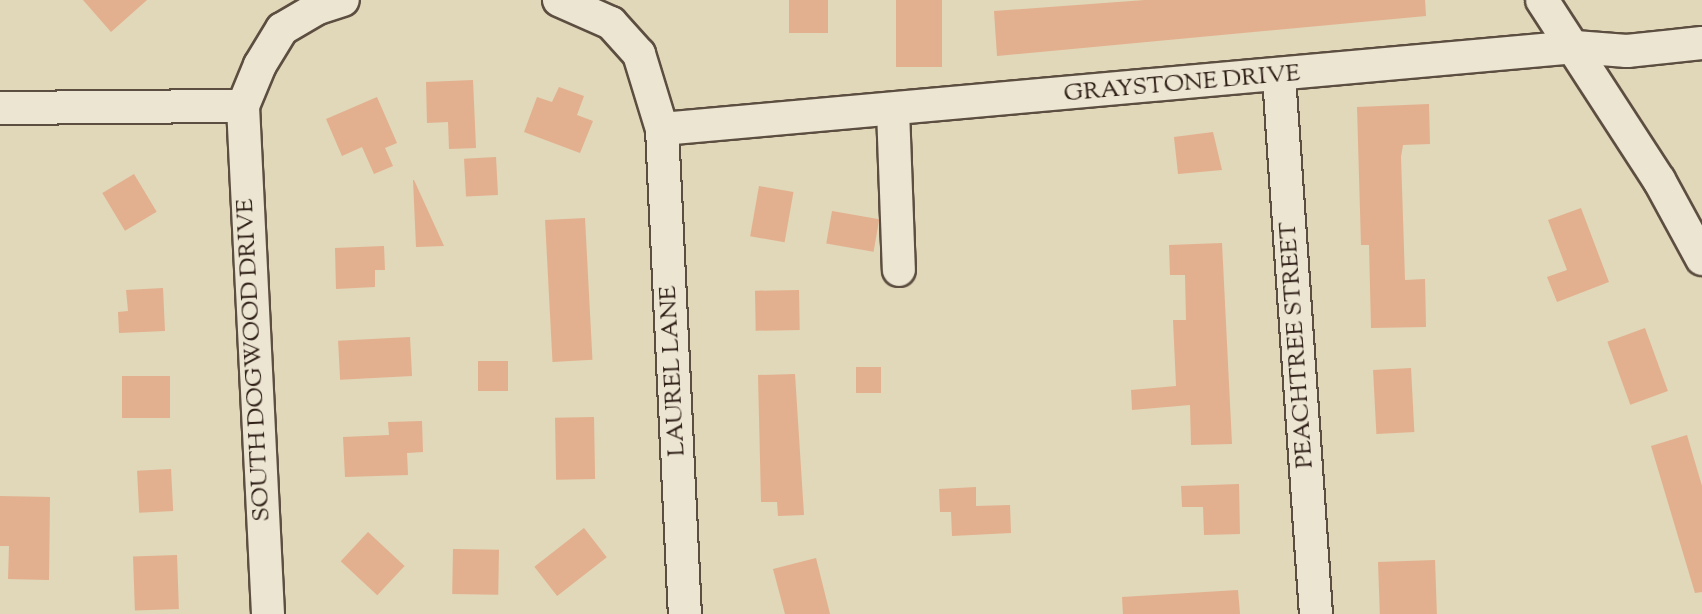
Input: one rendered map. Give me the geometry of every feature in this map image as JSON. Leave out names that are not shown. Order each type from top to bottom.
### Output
[{"type":"street","points":[[0,108],[243,106],[260,65],[282,29],[318,8],[343,0]]},
{"type":"street","name":"LAUREL LANE","points":[[559,0],[611,23],[639,54],[662,129],[685,614]]},
{"type":"street","points":[[1542,0],[1659,180],[1702,259]]},
{"type":"street","name":"GRAYSTONE DRIVE","points":[[662,129],[1279,77],[1574,47],[1627,51],[1702,43]]},
{"type":"street","name":"PEACHTREE STREET","points":[[1279,77],[1316,614]]},
{"type":"street","name":"SOUTH DOGWOOD DRIVE","points":[[243,106],[268,614]]},
{"type":"street","points":[[892,110],[900,270]]},
{"type":"building","points":[[83,0],[147,0],[111,32]]},
{"type":"building","points":[[789,0],[828,0],[828,33],[789,33]]},
{"type":"building","points":[[896,0],[942,0],[942,67],[896,67]]},
{"type":"building","points":[[1145,0],[1425,0],[1426,16],[997,56],[994,11]]},
{"type":"building","points":[[473,80],[476,148],[449,149],[448,122],[427,123],[426,82]]},
{"type":"building","points":[[559,87],[584,96],[577,115],[593,121],[580,153],[524,132],[537,97],[552,102]]},
{"type":"building","points":[[377,97],[397,143],[385,148],[393,166],[374,174],[362,147],[342,156],[326,119]]},
{"type":"building","points":[[1429,104],[1430,144],[1403,145],[1401,157],[1405,280],[1425,279],[1426,327],[1371,328],[1369,245],[1361,245],[1357,107]]},
{"type":"building","points":[[1213,132],[1222,170],[1178,174],[1174,137]]},
{"type":"building","points":[[496,157],[498,195],[466,197],[464,159]]},
{"type":"building","points":[[134,174],[157,212],[125,231],[102,193]]},
{"type":"building","points":[[414,180],[444,246],[416,247]]},
{"type":"building","points":[[759,186],[793,192],[785,242],[750,236]]},
{"type":"building","points":[[1581,208],[1609,282],[1557,302],[1547,277],[1567,270],[1548,220]]},
{"type":"building","points":[[832,211],[879,219],[874,252],[826,243]]},
{"type":"building","points":[[585,218],[592,360],[552,362],[545,220]]},
{"type":"building","points":[[1222,243],[1232,444],[1191,445],[1190,405],[1132,410],[1131,390],[1176,386],[1173,320],[1186,320],[1185,275],[1170,275],[1169,245]]},
{"type":"building","points":[[384,246],[385,270],[375,270],[375,287],[336,289],[335,248]]},
{"type":"building","points":[[163,288],[165,331],[119,333],[118,312],[128,311],[126,290]]},
{"type":"building","points":[[799,290],[800,330],[756,331],[755,291]]},
{"type":"building","points":[[1645,328],[1668,391],[1630,405],[1607,342]]},
{"type":"building","points":[[410,337],[412,376],[340,380],[338,341]]},
{"type":"building","points":[[478,361],[508,361],[508,391],[478,391]]},
{"type":"building","points":[[856,367],[881,367],[881,393],[856,393]]},
{"type":"building","points":[[1411,368],[1414,432],[1376,434],[1373,370]]},
{"type":"building","points":[[795,374],[804,515],[778,516],[777,502],[761,502],[758,375]]},
{"type":"building","points":[[122,376],[170,376],[170,418],[122,418]]},
{"type":"building","points":[[594,417],[595,479],[556,480],[555,418]]},
{"type":"building","points":[[422,421],[423,452],[407,453],[408,475],[345,477],[343,437],[389,435],[388,422]]},
{"type":"building","points":[[1687,435],[1702,486],[1702,592],[1695,593],[1651,446]]},
{"type":"building","points":[[171,469],[173,511],[139,513],[137,471]]},
{"type":"building","points":[[1239,484],[1240,534],[1204,535],[1203,507],[1182,507],[1181,486]]},
{"type":"building","points":[[976,487],[976,506],[1010,505],[1011,533],[952,536],[951,512],[940,512],[939,489]]},
{"type":"building","points":[[0,496],[50,497],[49,580],[8,579],[9,546],[0,546]]},
{"type":"building","points":[[584,528],[607,557],[557,596],[534,567]]},
{"type":"building","points":[[368,532],[405,566],[377,595],[341,561]]},
{"type":"building","points":[[453,549],[499,550],[498,595],[452,594]]},
{"type":"building","points":[[177,555],[179,609],[135,611],[133,557]]},
{"type":"building","points":[[816,558],[830,614],[785,614],[773,569]]},
{"type":"building","points":[[1435,560],[1437,614],[1380,614],[1378,562]]},
{"type":"building","points":[[1238,590],[1240,614],[1123,614],[1122,597]]}]
